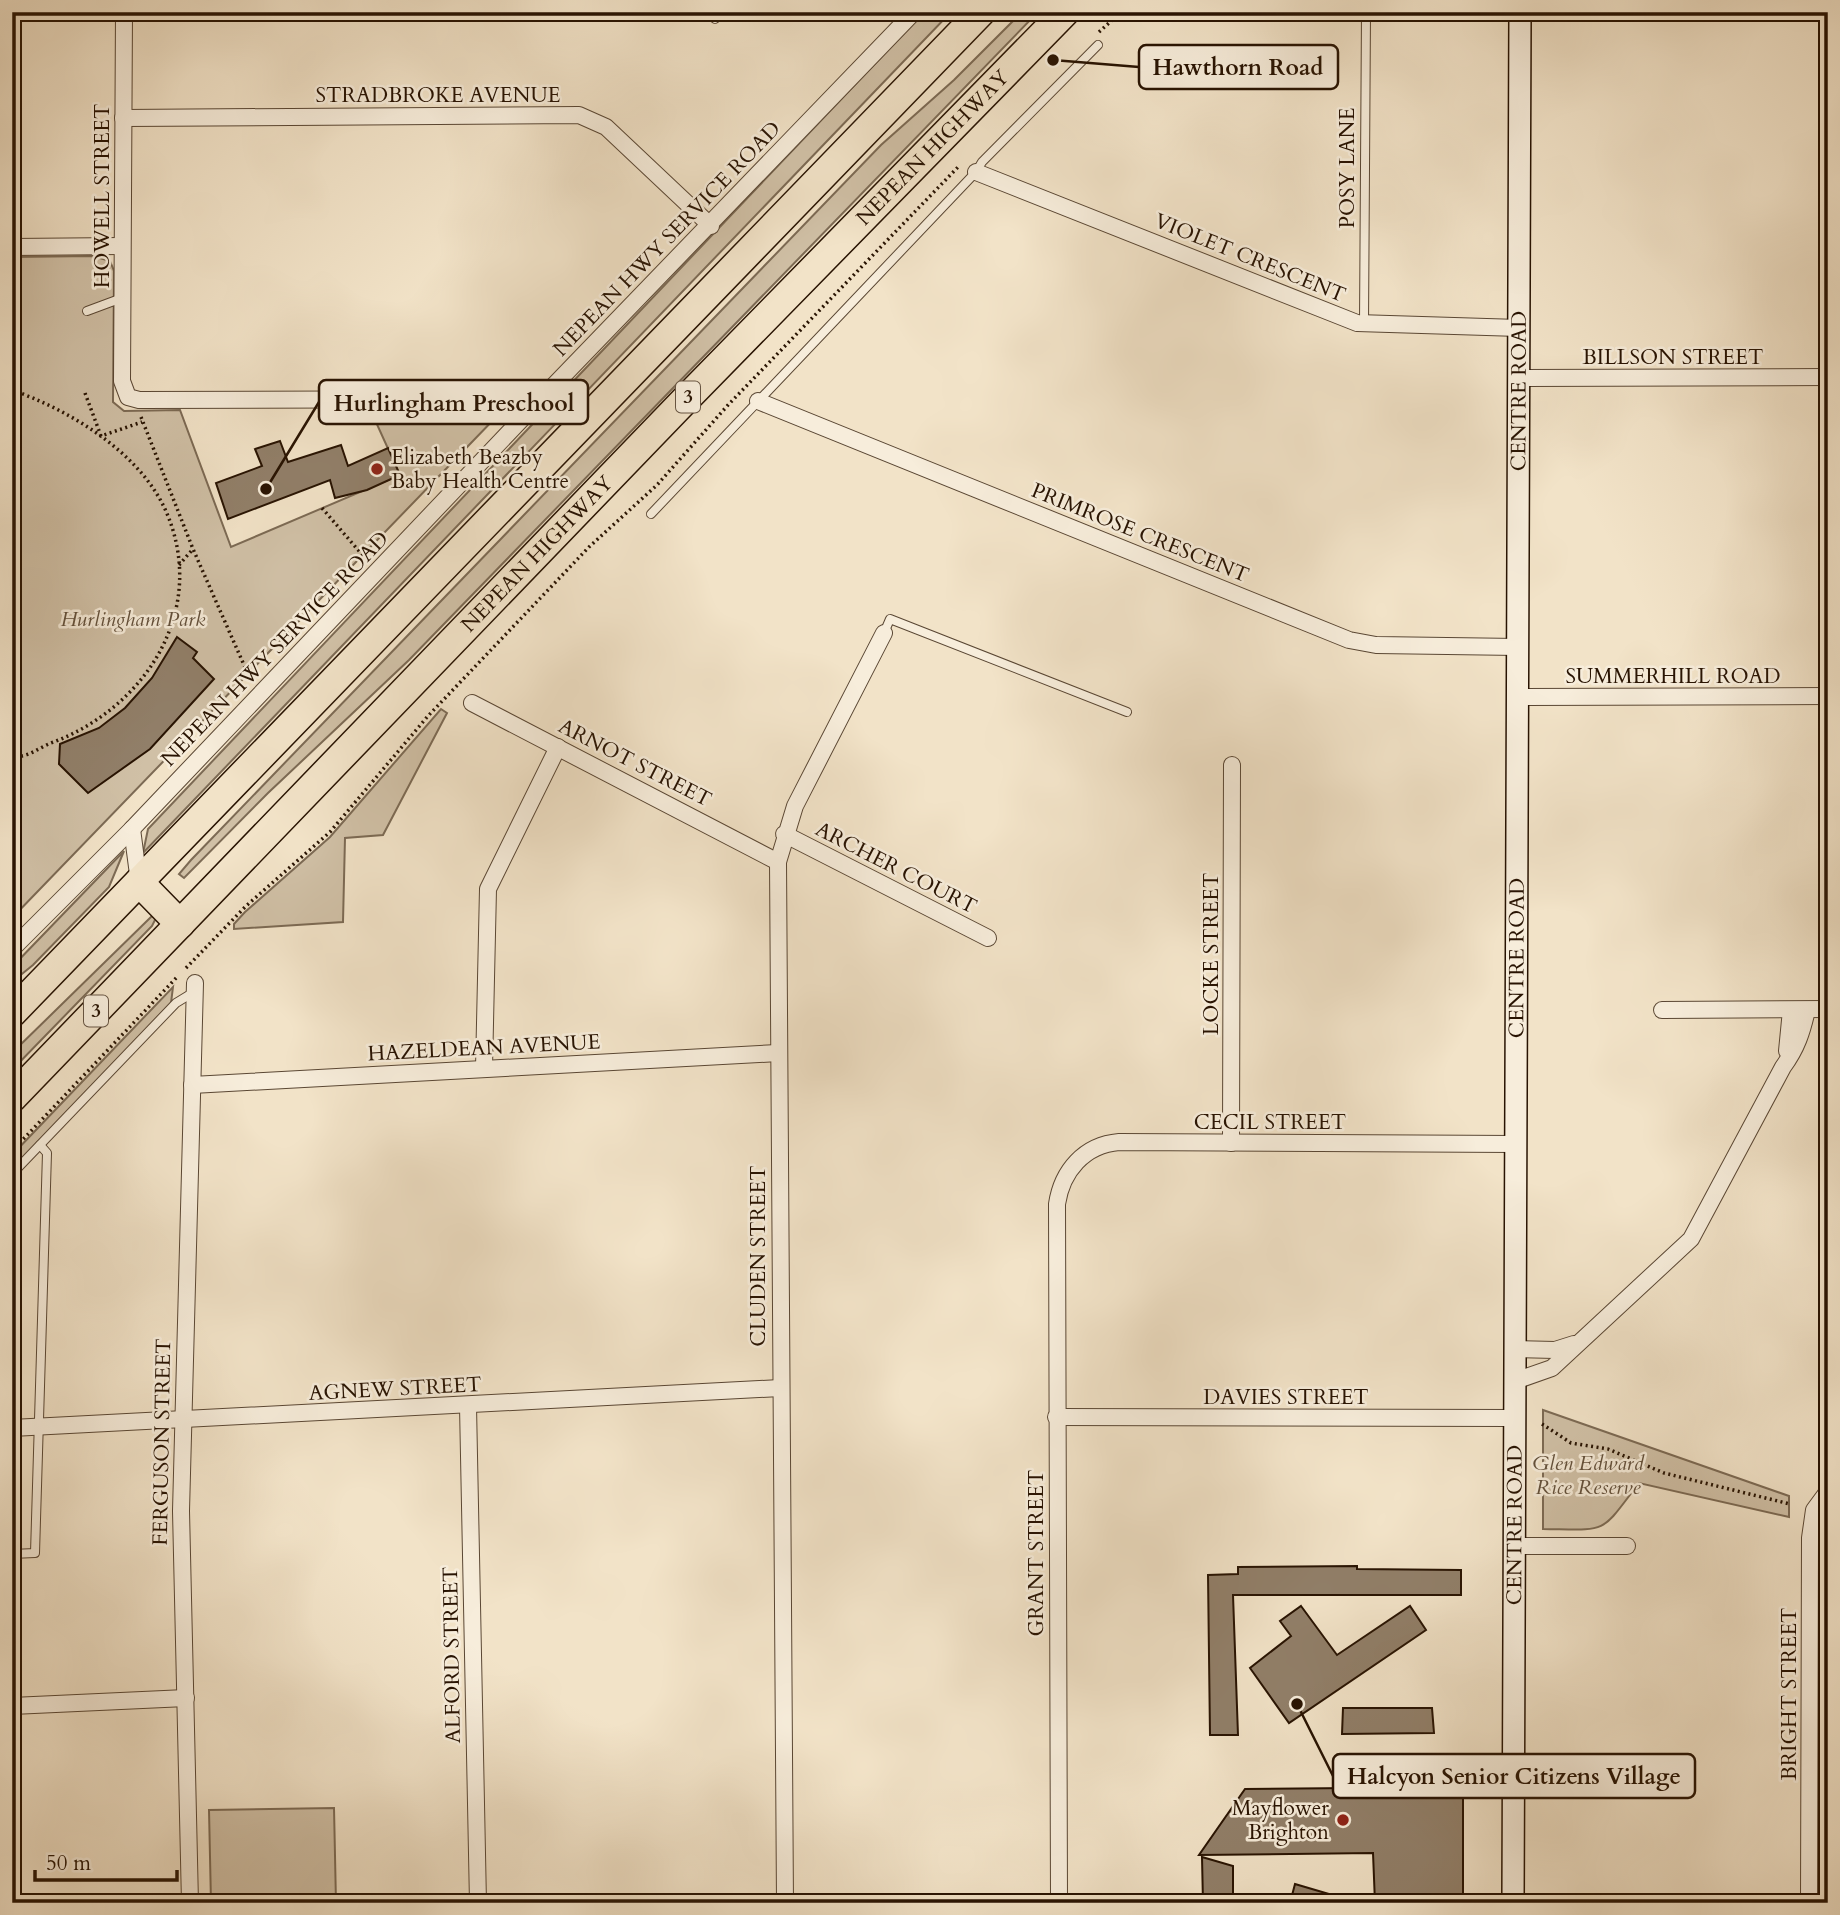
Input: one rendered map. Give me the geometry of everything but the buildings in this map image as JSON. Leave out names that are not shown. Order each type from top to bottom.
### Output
[{"type":"highway","points":[[18,1001],[139,882],[981,12]]},
{"type":"highway","name":"NEPEAN HIGHWAY","points":[[12,1098],[694,390],[1064,13]]},
{"type":"highway","points":[[139,882],[180,924]]},
{"type":"main road","name":"CENTRE ROAD","points":[[1513,1903],[1520,12]]},
{"type":"street","name":"HOWELL STREET","points":[[124,12],[122,381],[125,394],[139,400]]},
{"type":"street","name":"NEPEAN HWY SERVICE ROAD","points":[[12,949],[132,829],[914,12]]},
{"type":"street","name":"STRADBROKE AVENUE","points":[[124,118],[579,115],[606,127],[711,226]]},
{"type":"street","name":"VIOLET CRESCENT","points":[[969,167],[1364,324],[1519,328]]},
{"type":"street","points":[[12,247],[122,246]]},
{"type":"street","name":"BILLSON STREET","points":[[1519,378],[1825,374]]},
{"type":"street","points":[[139,400],[515,399],[535,405]]},
{"type":"street","name":"PRIMROSE CRESCENT","points":[[758,401],[1349,640],[1376,645],[1518,647]]},
{"type":"street","name":"CLUDEN STREET","points":[[785,1903],[778,862],[784,834],[795,806],[884,633]]},
{"type":"street","name":"SUMMERHILL ROAD","points":[[1518,697],[1828,696]]},
{"type":"street","name":"ARNOT STREET","points":[[472,703],[778,862]]},
{"type":"street","points":[[484,1068],[488,889],[558,747]]},
{"type":"street","name":"LOCKE STREET","points":[[1231,1143],[1232,765]]},
{"type":"street","points":[[132,829],[139,882]]},
{"type":"street","name":"ARCHER COURT","points":[[784,834],[988,938]]},
{"type":"street","name":"FERGUSON STREET","points":[[190,1903],[181,1548],[194,987]]},
{"type":"street","points":[[1662,1010],[1828,1009]]},
{"type":"street","points":[[1515,1381],[1552,1368],[1696,1233],[1802,1036],[1799,1010]]},
{"type":"street","name":"HAZELDEAN AVENUE","points":[[192,1084],[778,1053]]},
{"type":"street","name":"CECIL STREET","points":[[1057,1204],[1066,1174],[1087,1152],[1098,1146],[1119,1143],[1516,1144]]},
{"type":"street","name":"GRANT STREET","points":[[1057,1204],[1059,1903]]},
{"type":"street","points":[[1515,1349],[1555,1350],[1576,1343]]},
{"type":"street","name":"AGNEW STREET","points":[[12,1428],[780,1388]]},
{"type":"street","name":"ALFORD STREET","points":[[468,1406],[478,1903]]},
{"type":"street","name":"DAVIES STREET","points":[[1056,1418],[1515,1418]]},
{"type":"street","name":"BRIGHT STREET","points":[[1809,1903],[1810,1538],[1814,1510],[1828,1491]]},
{"type":"street","points":[[1514,1546],[1627,1546]]},
{"type":"street","points":[[12,1706],[186,1698]]},
{"type":"lane","name":"POSY LANE","points":[[1364,324],[1366,12]]},
{"type":"lane","points":[[651,514],[758,401],[969,167],[982,162],[1095,42]]},
{"type":"lane","points":[[87,311],[122,298]]},
{"type":"lane","points":[[884,633],[890,619],[1127,712]]},
{"type":"lane","points":[[12,1174],[194,987]]},
{"type":"lane","points":[[12,1554],[35,1553],[47,1153],[40,1145]]},
{"type":"path","points":[[1095,42],[1121,12]]},
{"type":"path","points":[[12,1151],[212,940],[330,832],[428,716],[589,547],[657,485],[728,405],[969,167]]},
{"type":"path","points":[[12,390],[71,416],[101,436],[145,480],[164,508],[179,565],[176,611],[169,634],[161,654],[136,689],[97,720],[69,737],[33,750],[29,755],[12,755]]},
{"type":"path","points":[[85,393],[101,436]]},
{"type":"path","points":[[139,400],[142,422],[193,549],[258,697]]},
{"type":"path","points":[[101,436],[142,422]]},
{"type":"path","points":[[322,508],[365,558]]},
{"type":"path","points":[[179,565],[193,549]]},
{"type":"path","points":[[1542,1424],[1571,1443],[1608,1449],[1664,1473],[1790,1504]]},
{"type":"green space","points":[[924,12],[951,12],[143,853],[148,829]]},
{"type":"green space","points":[[1022,12],[1038,12],[409,660],[268,793],[184,878],[179,874],[881,145],[954,80]]},
{"type":"green space","name":"Hurlingham Park","points":[[93,256],[110,261],[114,271],[113,402],[124,411],[180,410],[231,547],[400,475],[370,409],[487,407],[497,410],[499,414],[12,918],[12,257]]},
{"type":"green space","points":[[441,709],[447,713],[383,835],[345,838],[343,922],[234,929],[234,924],[245,912],[330,837]]},
{"type":"green space","points":[[124,851],[109,887],[33,965],[12,982],[12,967]]},
{"type":"green space","points":[[152,916],[156,918],[152,926],[12,1070],[12,1053]]},
{"type":"green space","points":[[173,987],[171,1003],[12,1172],[12,1155]]},
{"type":"green space","name":"Glen Edward Rice Reserve","points":[[1543,1410],[1789,1496],[1789,1517],[1639,1483],[1617,1512],[1601,1526],[1581,1530],[1543,1529]]},
{"type":"green space","points":[[334,1808],[336,1903],[211,1903],[209,1810]]},
{"type":"place","name":"Hawthorn Road","points":[[1053,60]]},
{"type":"place","name":"Elizabeth Beazby Baby Health Centre","points":[[377,469]]},
{"type":"place","name":"Hurlingham Preschool","points":[[266,489]]},
{"type":"place","name":"Halcyon Senior Citizens Village","points":[[1297,1704]]},
{"type":"place","name":"Mayflower Brighton","points":[[1343,1820]]}]
